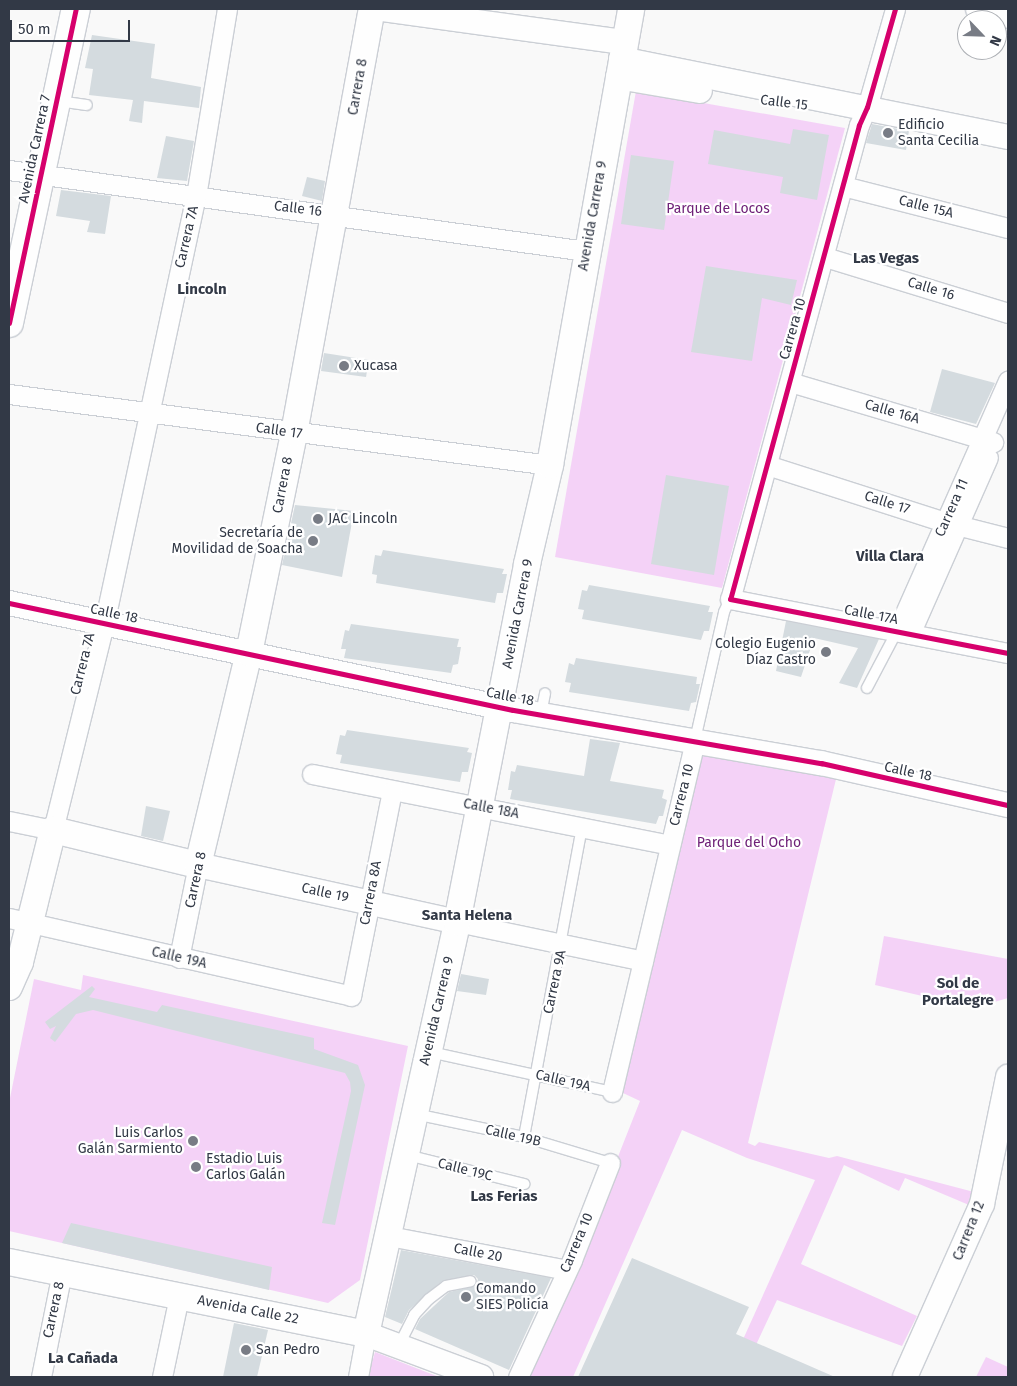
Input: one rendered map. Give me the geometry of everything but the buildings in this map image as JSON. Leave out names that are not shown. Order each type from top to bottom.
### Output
[{"type":"main road","name":"Avenida Carrera 7","points":[[9,323],[76,9]]},
{"type":"main road","name":"Carrera 8","points":[[198,865],[249,653],[294,433],[372,9]]},
{"type":"main road","name":"Avenida Carrera 9","points":[[366,1334],[457,922],[478,807],[550,465],[586,252],[631,9]]},
{"type":"main road","name":"Calle 19","points":[[54,830],[198,865]]},
{"type":"main road","name":"Carrera 7A","points":[[9,987],[20,962],[19,920],[54,830]]},
{"type":"main road","name":"Avenida Calle 22","points":[[9,1262],[366,1334]]},
{"type":"street","name":"Carrera 7A","points":[[54,830],[104,624],[196,196],[227,9]]},
{"type":"street","name":"Calle 15","points":[[382,9],[621,60],[804,107],[829,101],[868,107],[1008,137]]},
{"type":"street","name":"Carrera 10","points":[[730,598],[825,257],[859,125],[868,107],[895,9]]},
{"type":"street","points":[[975,9],[1008,18]]},
{"type":"street","name":"Calle 16","points":[[9,170],[41,176],[335,214],[586,252]]},
{"type":"street","name":"Calle 15A","points":[[843,186],[1008,228]]},
{"type":"street","name":"Calle 16","points":[[825,257],[1008,313]]},
{"type":"street","name":"Calle 16A","points":[[790,382],[989,440]]},
{"type":"street","name":"Calle 17","points":[[9,394],[294,433],[550,465]]},
{"type":"street","name":"Carrera 11","points":[[903,632],[989,440],[1007,394]]},
{"type":"street","name":"Calle 17","points":[[767,465],[952,524],[1008,538]]},
{"type":"street","name":"Calle 17A","points":[[730,598],[1008,653]]},
{"type":"street","name":"Calle 18","points":[[9,603],[500,706],[543,704],[695,740],[821,763],[1008,805]]},
{"type":"street","name":"Carrera 10","points":[[612,1092],[695,740]]},
{"type":"street","name":"Calle 18A","points":[[312,774],[670,845]]},
{"type":"street","name":"Carrera 8A","points":[[351,996],[392,791]]},
{"type":"street","name":"Calle 19","points":[[9,821],[54,830]]},
{"type":"street","name":"Calle 19","points":[[198,865],[562,946],[643,961]]},
{"type":"street","name":"Carrera 8","points":[[180,958],[198,865]]},
{"type":"street","name":"Calle 19A","points":[[19,920],[351,996]]},
{"type":"street","name":"Carrera 12","points":[[906,1377],[982,1204],[1008,1077]]},
{"type":"street","name":"Carrera 10","points":[[518,1377],[567,1270],[610,1164]]},
{"type":"street","name":"Calle 20","points":[[389,1236],[567,1270]]},
{"type":"street","name":"Carrera 8","points":[[41,1377],[62,1272]]},
{"type":"street","points":[[162,1377],[179,1296]]},
{"type":"street","points":[[358,1377],[366,1334]]},
{"type":"street","name":"Avenida Calle 22","points":[[366,1334],[481,1377]]},
{"type":"lane","points":[[57,101],[87,105]]},
{"type":"lane","name":"Carrera 10","points":[[695,740],[724,612],[730,598]]},
{"type":"lane","name":"Carrera 11","points":[[867,688],[903,632]]},
{"type":"lane","name":"Carrera 9A","points":[[524,1137],[562,946],[582,827]]},
{"type":"lane","name":"Calle 19A","points":[[427,1051],[612,1092]]},
{"type":"lane","name":"Calle 19B","points":[[414,1114],[524,1137],[610,1164]]},
{"type":"lane","name":"Calle 19C","points":[[406,1155],[524,1184]]},
{"type":"lane","points":[[399,1345],[414,1316],[429,1299],[446,1286],[472,1280]]},
{"type":"green space","name":"Parque de Locos","points":[[636,91],[845,128],[722,588],[555,557]]},
{"type":"green space","name":"Parque del Ocho","points":[[699,749],[837,775],[748,1143],[755,1146],[759,1142],[829,1158],[837,1156],[974,1192],[969,1205],[905,1178],[899,1191],[844,1165],[801,1264],[917,1316],[902,1346],[777,1300],[741,1377],[726,1377],[815,1180],[747,1158],[682,1130],[573,1377],[531,1377],[525,1375],[572,1273],[640,1101],[623,1093]]},
{"type":"green space","points":[[884,936],[1008,959],[1008,998],[974,1008],[875,985]]},
{"type":"green space","name":"Estadio Luis Carlos Galán","points":[[83,975],[408,1046],[360,1280],[328,1303],[9,1231],[9,1103],[34,979],[81,990]]},
{"type":"green space","points":[[375,1352],[439,1377],[368,1377]]},
{"type":"green space","points":[[986,1357],[1008,1367],[1008,1377],[976,1377]]},
{"type":"cycle path","points":[[9,323],[76,9]]},
{"type":"cycle path","points":[[895,9],[867,107],[859,125],[730,599],[1008,653]]},
{"type":"cycle path","points":[[9,603],[513,710],[821,763],[1008,805]]},
{"type":"place","name":"Edificio Santa Cecilia","points":[[888,133]]},
{"type":"place","name":"Xucasa","points":[[344,366]]},
{"type":"place","name":"JAC Lincoln","points":[[318,519]]},
{"type":"place","name":"Secretaría de Movilidad de Soacha","points":[[313,541]]},
{"type":"place","name":"Colegio Eugenio Díaz Castro","points":[[826,652]]},
{"type":"place","name":"Luis Carlos Galán Sarmiento","points":[[193,1141]]},
{"type":"place","name":"Estadio Luis Carlos Galán","points":[[196,1167]]},
{"type":"place","name":"Comando SIES Policía","points":[[466,1297]]},
{"type":"place","name":"San Pedro","points":[[246,1350]]},
{"type":"district","name":"Las Vegas","points":[[886,259]]},
{"type":"district","name":"Lincoln","points":[[202,290]]},
{"type":"district","name":"Villa Clara","points":[[890,557]]},
{"type":"district","name":"Santa Helena","points":[[467,916]]},
{"type":"district","name":"Sol de Portalegre","points":[[958,992]]},
{"type":"district","name":"Las Ferias","points":[[504,1197]]},
{"type":"district","name":"La Cañada","points":[[83,1359]]}]
